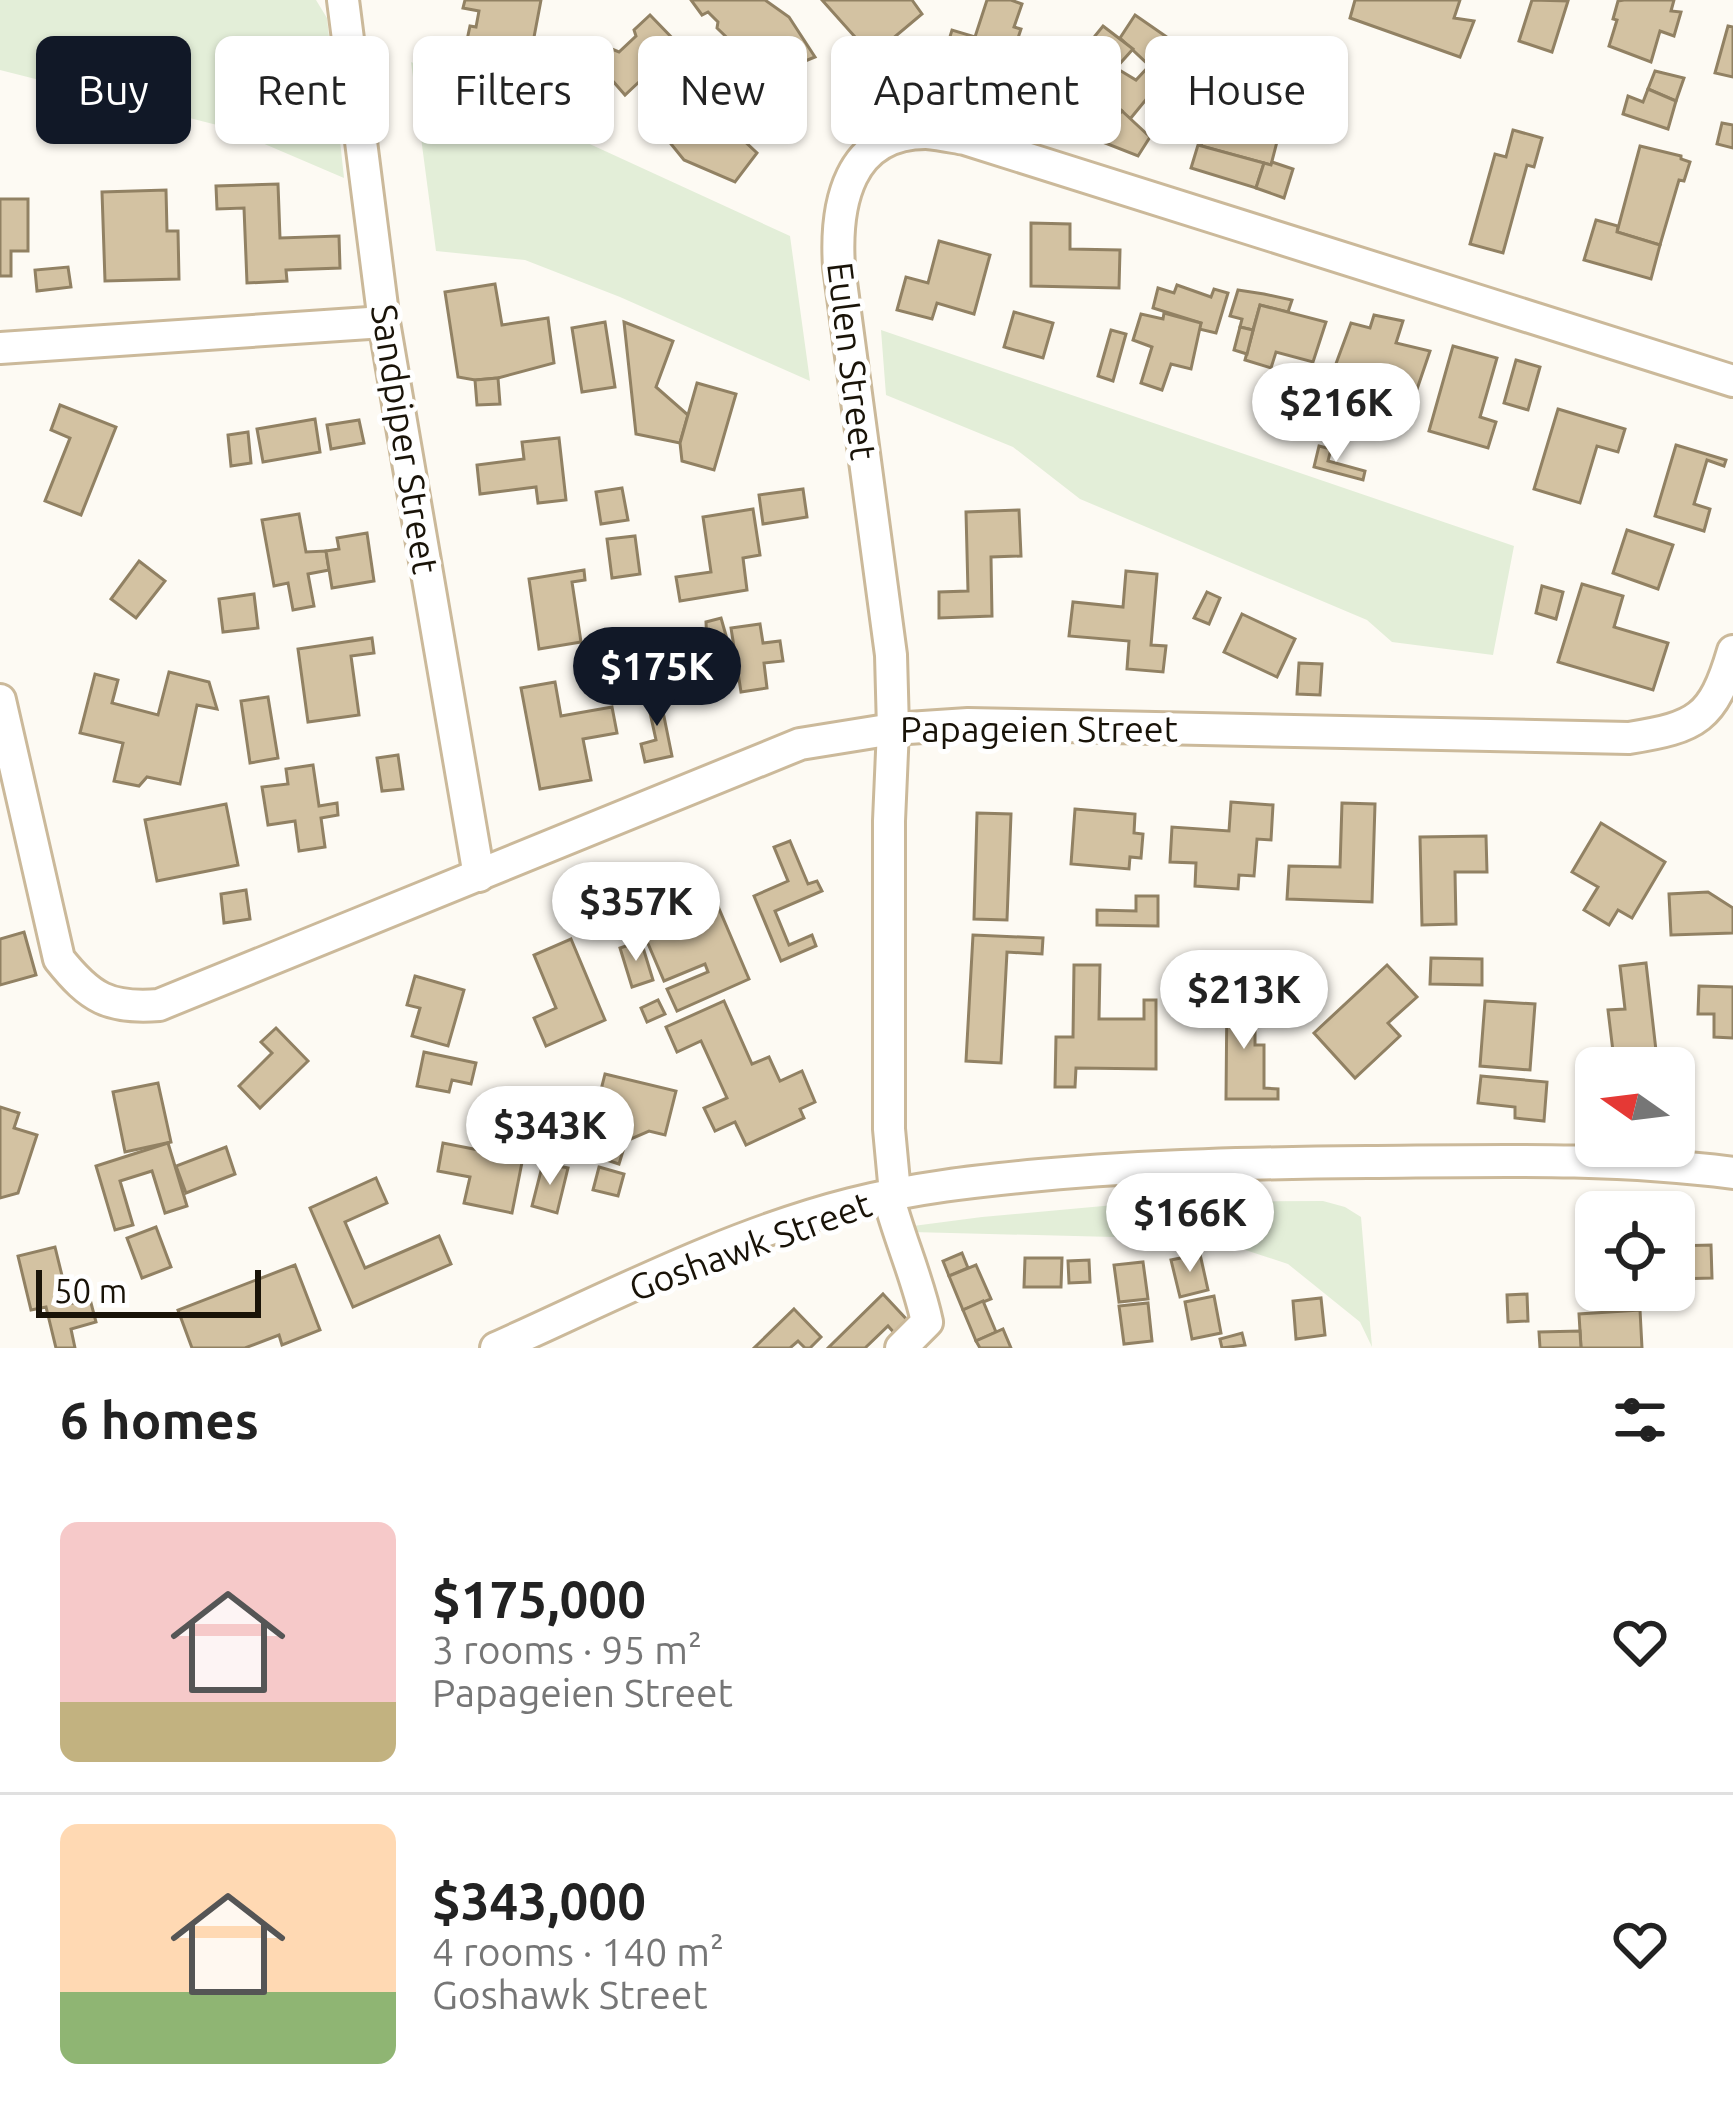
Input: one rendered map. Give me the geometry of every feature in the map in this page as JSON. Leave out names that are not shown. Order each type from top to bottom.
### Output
[{"type":"street","name":"Sandpiper Street","points":[[344,0],[385,322],[479,876]]},
{"type":"street","name":"Eulen Street","points":[[901,1348],[927,1322],[899,1238],[891,1194],[891,655],[838,267],[837,230],[845,193],[862,158],[881,142],[924,133],[965,139],[1733,382]]},
{"type":"street","points":[[0,348],[385,322]]},
{"type":"street","name":"Papageien Street","points":[[0,700],[59,959],[80,986],[129,1007],[159,1005],[800,744],[893,728],[991,724],[1629,738],[1675,730],[1701,716],[1723,684],[1733,652]]},
{"type":"street","name":"Goshawk Street","points":[[496,1348],[719,1250],[848,1204],[987,1180],[1105,1169],[1298,1162],[1634,1163],[1733,1173]]},
{"type":"green space","points":[[0,0],[316,0],[327,18],[329,36],[215,36],[215,124],[191,118],[191,36],[36,36],[36,79],[0,70]]},
{"type":"green space","points":[[265,144],[340,144],[344,178]]},
{"type":"green space","points":[[422,144],[590,144],[790,236],[810,381],[525,260],[436,251]]},
{"type":"green space","points":[[881,330],[1514,546],[1493,655],[1392,642],[1367,620],[1080,499],[1013,447],[886,395]]},
{"type":"green space","points":[[1323,1201],[1361,1217],[1372,1347],[1360,1322],[1288,1264],[1224,1243],[912,1232],[913,1226],[982,1217],[1147,1202]]},
{"type":"building","points":[[465,0],[541,0],[534,36],[468,36],[470,26],[476,27],[479,11],[463,8]]},
{"type":"building","points":[[691,0],[765,0],[789,17],[801,36],[725,36],[708,12],[702,15]]},
{"type":"building","points":[[822,0],[912,0],[922,14],[896,36],[854,36]]},
{"type":"building","points":[[987,0],[1022,4],[1014,27],[1021,29],[1019,36],[975,36]]},
{"type":"building","points":[[1355,0],[1460,0],[1454,18],[1474,21],[1460,57],[1350,18]]},
{"type":"building","points":[[1532,0],[1568,1],[1552,52],[1519,41]]},
{"type":"building","points":[[1674,0],[1671,11],[1681,12],[1674,36],[1660,31],[1651,62],[1609,46],[1618,1]]},
{"type":"building","points":[[650,15],[670,36],[638,36],[638,83],[625,95],[614,82],[614,50],[619,52],[636,36],[634,30]]},
{"type":"building","points":[[1135,15],[1165,36],[1145,36],[1145,61],[1121,36]]},
{"type":"building","points":[[1103,26],[1116,36],[1095,36]]},
{"type":"building","points":[[1728,26],[1733,27],[1733,77],[1715,73]]},
{"type":"building","points":[[1121,40],[1133,49],[1121,62]]},
{"type":"building","points":[[1145,70],[1145,101],[1130,119],[1121,111],[1121,71],[1136,80]]},
{"type":"building","points":[[1655,71],[1684,78],[1676,101],[1648,89]]},
{"type":"building","points":[[1648,89],[1676,101],[1668,129],[1623,114],[1628,96],[1643,102]]},
{"type":"building","points":[[1121,112],[1145,132],[1146,144],[1138,156],[1108,144],[1121,144]]},
{"type":"building","points":[[1722,123],[1733,125],[1733,148],[1717,144]]},
{"type":"building","points":[[1513,130],[1542,138],[1534,167],[1527,165],[1503,253],[1470,244],[1495,154],[1506,157]]},
{"type":"building","points":[[671,144],[747,144],[757,153],[735,182],[684,160]]},
{"type":"building","points":[[1202,144],[1276,144],[1271,165]]},
{"type":"building","points":[[1198,145],[1264,163],[1256,188],[1191,168]]},
{"type":"building","points":[[1640,146],[1690,162],[1684,181],[1679,180],[1660,245],[1617,232]]},
{"type":"building","points":[[1264,163],[1293,169],[1284,198],[1256,188]]},
{"type":"building","points":[[278,184],[280,238],[339,236],[340,268],[286,270],[287,281],[247,283],[244,208],[217,209],[216,186]]},
{"type":"building","points":[[166,190],[167,231],[178,231],[179,279],[105,281],[102,192]]},
{"type":"building","points":[[0,199],[28,199],[28,251],[11,251],[11,276],[0,276]]},
{"type":"building","points":[[1596,220],[1660,245],[1651,279],[1584,260]]},
{"type":"building","points":[[1031,223],[1070,224],[1070,249],[1120,250],[1119,288],[1031,286]]},
{"type":"building","points":[[939,241],[990,255],[974,314],[937,303],[932,319],[897,310],[906,277],[928,283]]},
{"type":"building","points":[[68,267],[71,287],[37,291],[35,270]]},
{"type":"building","points":[[495,284],[502,325],[548,318],[554,363],[498,378],[458,377],[445,292]]},
{"type":"building","points":[[1177,285],[1211,297],[1214,289],[1228,293],[1216,333],[1199,329],[1201,323],[1153,308],[1158,288],[1174,293]]},
{"type":"building","points":[[1238,290],[1292,300],[1288,312],[1260,305],[1253,330],[1240,327],[1242,319],[1230,316]]},
{"type":"building","points":[[1260,305],[1326,322],[1313,362],[1276,352],[1271,368],[1245,360]]},
{"type":"building","points":[[1014,312],[1053,323],[1043,358],[1004,347]]},
{"type":"building","points":[[1164,313],[1201,323],[1191,369],[1171,364],[1162,390],[1141,383],[1152,347],[1133,340],[1141,314],[1163,319]]},
{"type":"building","points":[[1374,315],[1403,321],[1396,343],[1430,351],[1415,395],[1334,369],[1351,323],[1370,328]]},
{"type":"building","points":[[605,322],[615,387],[582,392],[572,328]]},
{"type":"building","points":[[624,322],[673,341],[656,387],[688,415],[680,443],[636,434]]},
{"type":"building","points":[[1240,327],[1253,330],[1247,354],[1234,350]]},
{"type":"building","points":[[1111,330],[1126,334],[1113,381],[1098,376]]},
{"type":"building","points":[[1453,346],[1497,358],[1480,417],[1496,422],[1488,448],[1429,431]]},
{"type":"building","points":[[1516,360],[1540,367],[1528,410],[1504,403]]},
{"type":"building","points":[[498,378],[500,404],[477,405],[475,380]]},
{"type":"building","points":[[697,383],[736,394],[714,470],[682,461],[680,443]]},
{"type":"building","points":[[60,405],[116,427],[81,515],[45,501],[70,438],[51,430]]},
{"type":"building","points":[[1558,409],[1625,429],[1618,452],[1597,446],[1580,503],[1534,489]]},
{"type":"building","points":[[315,419],[320,452],[263,462],[257,429]]},
{"type":"building","points":[[359,420],[364,443],[331,449],[327,425]]},
{"type":"building","points":[[248,432],[251,463],[231,466],[228,435]]},
{"type":"building","points":[[559,438],[566,500],[538,503],[536,487],[480,494],[477,465],[524,459],[522,442]]},
{"type":"building","points":[[1676,445],[1726,460],[1724,466],[1707,460],[1694,504],[1710,509],[1704,531],[1655,516]]},
{"type":"building","points":[[1319,446],[1331,449],[1328,461],[1365,471],[1363,480],[1314,467]]},
{"type":"building","points":[[622,488],[628,520],[601,524],[596,492]]},
{"type":"building","points":[[803,489],[807,517],[763,524],[759,495]]},
{"type":"building","points":[[753,509],[760,555],[743,558],[747,590],[680,601],[676,577],[711,572],[703,517]]},
{"type":"building","points":[[1019,510],[1021,556],[991,557],[992,616],[939,618],[939,592],[968,591],[966,512]]},
{"type":"building","points":[[299,514],[306,552],[326,551],[329,570],[308,574],[314,606],[293,610],[288,583],[274,586],[262,520]]},
{"type":"building","points":[[1627,530],[1673,545],[1658,589],[1613,573]]},
{"type":"building","points":[[367,533],[374,581],[332,588],[326,551],[339,549],[337,538]]},
{"type":"building","points":[[635,536],[640,574],[612,578],[607,539]]},
{"type":"building","points":[[139,561],[165,581],[136,618],[111,599]]},
{"type":"building","points":[[584,570],[585,580],[572,582],[581,642],[539,649],[529,579]]},
{"type":"building","points":[[1126,571],[1157,574],[1151,645],[1166,646],[1163,672],[1127,669],[1129,641],[1069,636],[1073,602],[1123,607]]},
{"type":"building","points":[[1582,584],[1623,596],[1614,627],[1668,643],[1653,690],[1558,662]]},
{"type":"building","points":[[1542,586],[1563,592],[1556,619],[1536,613]]},
{"type":"building","points":[[1207,592],[1220,598],[1209,624],[1194,618]]},
{"type":"building","points":[[254,594],[258,628],[223,632],[219,599]]},
{"type":"building","points":[[1242,614],[1295,639],[1277,677],[1224,652]]},
{"type":"building","points":[[721,618],[727,639],[707,645],[706,622]]},
{"type":"building","points":[[760,624],[763,643],[780,641],[783,661],[764,663],[767,688],[741,692],[731,628]]},
{"type":"building","points":[[372,638],[374,653],[351,656],[359,715],[308,722],[298,649]]},
{"type":"building","points":[[1299,663],[1322,664],[1320,695],[1297,694]]},
{"type":"building","points":[[169,672],[209,682],[217,709],[197,705],[180,784],[147,777],[139,786],[114,781],[123,743],[80,733],[95,674],[118,680],[112,703],[158,715]]},
{"type":"building","points":[[555,682],[561,716],[612,707],[617,733],[583,739],[591,780],[540,789],[521,688]]},
{"type":"building","points":[[658,687],[672,756],[645,762],[641,744],[656,740],[645,690]]},
{"type":"building","points":[[268,697],[278,758],[250,763],[241,701]]},
{"type":"building","points":[[398,755],[403,789],[382,791],[377,758]]},
{"type":"building","points":[[313,765],[319,806],[337,803],[338,815],[321,818],[325,847],[299,851],[295,821],[268,825],[262,787],[288,784],[286,769]]},
{"type":"building","points":[[1231,802],[1273,805],[1271,840],[1257,839],[1254,876],[1239,875],[1238,889],[1195,886],[1196,863],[1170,862],[1172,827],[1229,831]]},
{"type":"building","points":[[1342,803],[1375,804],[1372,902],[1287,899],[1289,866],[1340,867]]},
{"type":"building","points":[[226,804],[238,865],[157,881],[145,820]]},
{"type":"building","points":[[1075,809],[1135,814],[1134,833],[1143,834],[1141,858],[1130,857],[1129,869],[1071,864]]},
{"type":"building","points":[[977,813],[1011,814],[1007,920],[974,919]]},
{"type":"building","points":[[1601,823],[1665,862],[1632,918],[1618,910],[1609,925],[1584,910],[1598,887],[1572,872]]},
{"type":"building","points":[[1486,836],[1487,872],[1455,872],[1456,924],[1422,925],[1420,837]]},
{"type":"building","points":[[790,841],[808,884],[817,881],[822,891],[775,911],[789,945],[812,935],[816,946],[781,961],[754,896],[788,881],[774,847]]},
{"type":"building","points":[[246,890],[250,919],[224,923],[221,894]]},
{"type":"building","points":[[647,891],[663,928],[717,904],[749,979],[677,1011],[667,989],[708,972],[705,964],[664,981],[629,899]]},
{"type":"building","points":[[1708,892],[1733,908],[1733,933],[1671,935],[1669,894]]},
{"type":"building","points":[[1136,896],[1158,896],[1158,926],[1097,925],[1097,910],[1136,911]]},
{"type":"building","points":[[24,932],[36,975],[0,985],[0,939]]},
{"type":"building","points":[[973,935],[1043,938],[1042,954],[1007,952],[1001,1063],[966,1061]]},
{"type":"building","points":[[571,939],[605,1020],[546,1046],[534,1018],[556,1008],[534,955]]},
{"type":"building","points":[[641,941],[653,980],[632,987],[620,948]]},
{"type":"building","points":[[1431,958],[1482,959],[1482,985],[1430,984]]},
{"type":"building","points":[[1646,963],[1656,1047],[1612,1047],[1608,1010],[1625,1009],[1620,966]]},
{"type":"building","points":[[1074,965],[1100,965],[1099,1019],[1144,1019],[1144,1000],[1156,1000],[1156,1069],[1076,1068],[1075,1087],[1055,1087],[1056,1037],[1073,1037]]},
{"type":"building","points":[[1387,965],[1417,997],[1388,1023],[1400,1036],[1355,1078],[1314,1033]]},
{"type":"building","points":[[415,976],[464,990],[448,1046],[412,1036],[420,1008],[407,1005]]},
{"type":"building","points":[[1699,986],[1733,987],[1733,1038],[1714,1037],[1714,1014],[1698,1014]]},
{"type":"building","points":[[1227,993],[1255,993],[1255,1045],[1264,1045],[1264,1088],[1278,1089],[1278,1099],[1226,1099]]},
{"type":"building","points":[[658,1000],[665,1014],[647,1022],[641,1008]]},
{"type":"building","points":[[724,1001],[752,1064],[769,1057],[780,1081],[802,1071],[815,1102],[800,1109],[804,1118],[746,1145],[735,1122],[715,1131],[704,1108],[727,1098],[701,1041],[677,1052],[666,1027]]},
{"type":"building","points":[[1485,1001],[1535,1004],[1530,1070],[1480,1066]]},
{"type":"building","points":[[276,1028],[308,1061],[260,1108],[239,1086],[272,1053],[261,1042]]},
{"type":"building","points":[[424,1052],[476,1063],[471,1084],[452,1080],[449,1092],[417,1086]]},
{"type":"building","points":[[605,1074],[676,1091],[665,1135],[649,1131],[626,1141],[619,1164],[585,1153]]},
{"type":"building","points":[[1481,1076],[1547,1082],[1544,1121],[1515,1118],[1515,1107],[1478,1103]]},
{"type":"building","points":[[158,1083],[171,1142],[125,1152],[113,1092]]},
{"type":"building","points":[[0,1107],[19,1113],[14,1128],[37,1135],[18,1193],[0,1198]]},
{"type":"building","points":[[499,1132],[527,1137],[512,1213],[464,1203],[470,1177],[438,1171],[443,1143],[494,1153]]},
{"type":"building","points":[[168,1143],[187,1206],[165,1213],[152,1171],[120,1181],[133,1225],[115,1230],[96,1166]]},
{"type":"building","points":[[226,1147],[235,1174],[186,1193],[176,1166]]},
{"type":"building","points":[[543,1163],[568,1168],[557,1213],[532,1206]]},
{"type":"building","points":[[599,1167],[624,1174],[618,1196],[593,1190]]},
{"type":"building","points":[[376,1178],[387,1203],[345,1222],[365,1268],[439,1236],[451,1264],[353,1307],[310,1208]]},
{"type":"building","points":[[156,1227],[171,1267],[142,1278],[127,1238]]},
{"type":"building","points":[[1695,1245],[1711,1245],[1712,1278],[1695,1278]]},
{"type":"building","points":[[55,1247],[69,1304],[90,1299],[96,1322],[71,1329],[75,1348],[56,1348],[46,1307],[31,1310],[18,1256]]},
{"type":"building","points":[[962,1253],[968,1268],[949,1276],[943,1261]]},
{"type":"building","points":[[1200,1254],[1208,1290],[1180,1297],[1171,1260]]},
{"type":"building","points":[[1025,1258],[1062,1258],[1061,1287],[1024,1287]]},
{"type":"building","points":[[1089,1260],[1090,1282],[1069,1283],[1068,1261]]},
{"type":"building","points":[[1143,1262],[1148,1299],[1119,1302],[1114,1265]]},
{"type":"building","points":[[295,1265],[320,1330],[282,1345],[279,1335],[245,1348],[192,1348],[178,1310]]},
{"type":"building","points":[[976,1265],[991,1299],[963,1310],[949,1276]]},
{"type":"building","points":[[883,1294],[910,1323],[897,1336],[888,1326],[865,1348],[828,1348]]},
{"type":"building","points":[[1527,1294],[1528,1321],[1508,1322],[1507,1295]]},
{"type":"building","points":[[1214,1296],[1221,1333],[1192,1339],[1185,1302]]},
{"type":"building","points":[[1321,1298],[1325,1335],[1296,1339],[1293,1301]]},
{"type":"building","points":[[983,1301],[996,1332],[976,1341],[963,1310]]},
{"type":"building","points":[[1148,1303],[1152,1341],[1124,1344],[1119,1306]]},
{"type":"building","points":[[794,1309],[821,1337],[810,1348],[798,1341],[790,1348],[754,1348]]},
{"type":"building","points":[[1640,1311],[1642,1348],[1581,1348],[1579,1314]]},
{"type":"building","points":[[1003,1329],[1011,1348],[980,1348],[976,1341]]},
{"type":"building","points":[[1580,1331],[1581,1348],[1540,1348],[1539,1332]]},
{"type":"building","points":[[1242,1333],[1245,1345],[1222,1348],[1220,1339]]}]
